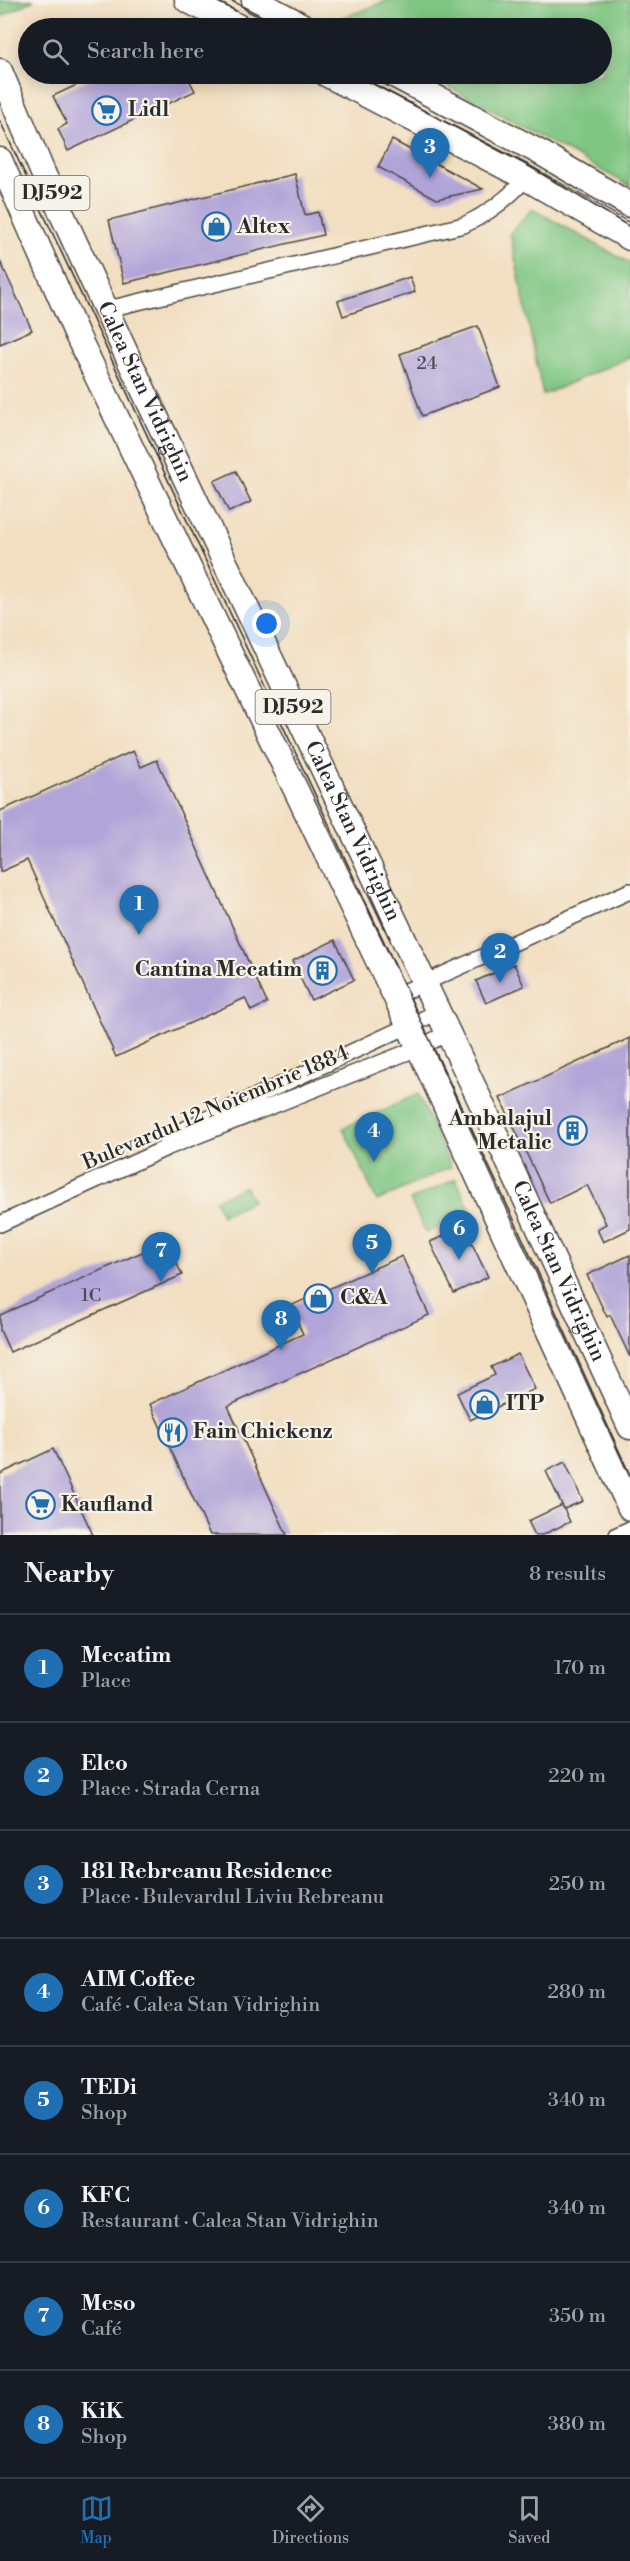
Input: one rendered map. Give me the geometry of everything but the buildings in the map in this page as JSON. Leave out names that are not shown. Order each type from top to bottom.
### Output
[{"type":"main road","points":[[187,0],[222,18]]},
{"type":"main road","points":[[254,0],[288,18]]},
{"type":"main road","name":"Calea Stan Vidrighin","points":[[0,71],[43,173],[154,412],[443,1023],[630,1427]]},
{"type":"main road","points":[[345,84],[526,178],[630,238]]},
{"type":"main road","points":[[411,84],[541,153],[630,205]]},
{"type":"main road","name":"Calea Stan Vidrighin","points":[[0,160],[77,335],[394,996],[630,1508]]},
{"type":"street","points":[[108,309],[464,225],[483,216],[503,202],[526,178]]},
{"type":"street","points":[[394,996],[630,891]]},
{"type":"street","name":"Bulevardul 12 Noiembrie 1884","points":[[0,1224],[443,1023]]},
{"type":"street","name":"Bulevardul 12 Noiembrie 1884","points":[[0,1214],[443,1023]]},
{"type":"street","points":[[617,1535],[630,1529]]},
{"type":"green space","points":[[0,0],[34,0],[0,17]]},
{"type":"green space","points":[[389,0],[630,0],[630,186],[444,84],[612,84],[612,18],[342,18]]},
{"type":"green space","points":[[532,209],[630,263],[630,357],[543,395],[510,233]]},
{"type":"green space","points":[[418,1094],[451,1167],[377,1201],[343,1128]]},
{"type":"green space","points":[[456,1179],[471,1211],[426,1233],[410,1200]]},
{"type":"green space","points":[[245,1186],[252,1201],[222,1215],[215,1200]]},
{"type":"tram line","points":[[214,0],[236,11]]},
{"type":"tram line","points":[[230,0],[265,18]]},
{"type":"tram line","points":[[374,84],[532,168],[630,227]]},
{"type":"tram line","points":[[0,121],[516,1224],[630,1475]]},
{"type":"tram line","points":[[369,892],[390,938]]},
{"type":"place","name":"Lidl","points":[[107,110]]},
{"type":"place","name":"181 Rebreanu Residence","points":[[430,178]]},
{"type":"place","name":"Altex","points":[[216,227]]},
{"type":"place","name":"Mecatim","points":[[139,935]]},
{"type":"place","name":"Cantina Mecatim","points":[[323,970]]},
{"type":"place","name":"Elco","points":[[500,983]]},
{"type":"place","name":"Ambalajul Metalic","points":[[573,1131]]},
{"type":"place","name":"AIM Coffee","points":[[374,1162]]},
{"type":"place","name":"KFC","points":[[459,1260]]},
{"type":"place","name":"TEDi","points":[[372,1274]]},
{"type":"place","name":"Meso","points":[[161,1282]]},
{"type":"place","name":"C&A","points":[[319,1298]]},
{"type":"place","name":"KiK","points":[[281,1350]]},
{"type":"place","name":"ITP","points":[[485,1404]]},
{"type":"place","name":"Fain Chickenz","points":[[172,1432]]},
{"type":"place","name":"Kaufland","points":[[40,1505]]}]
